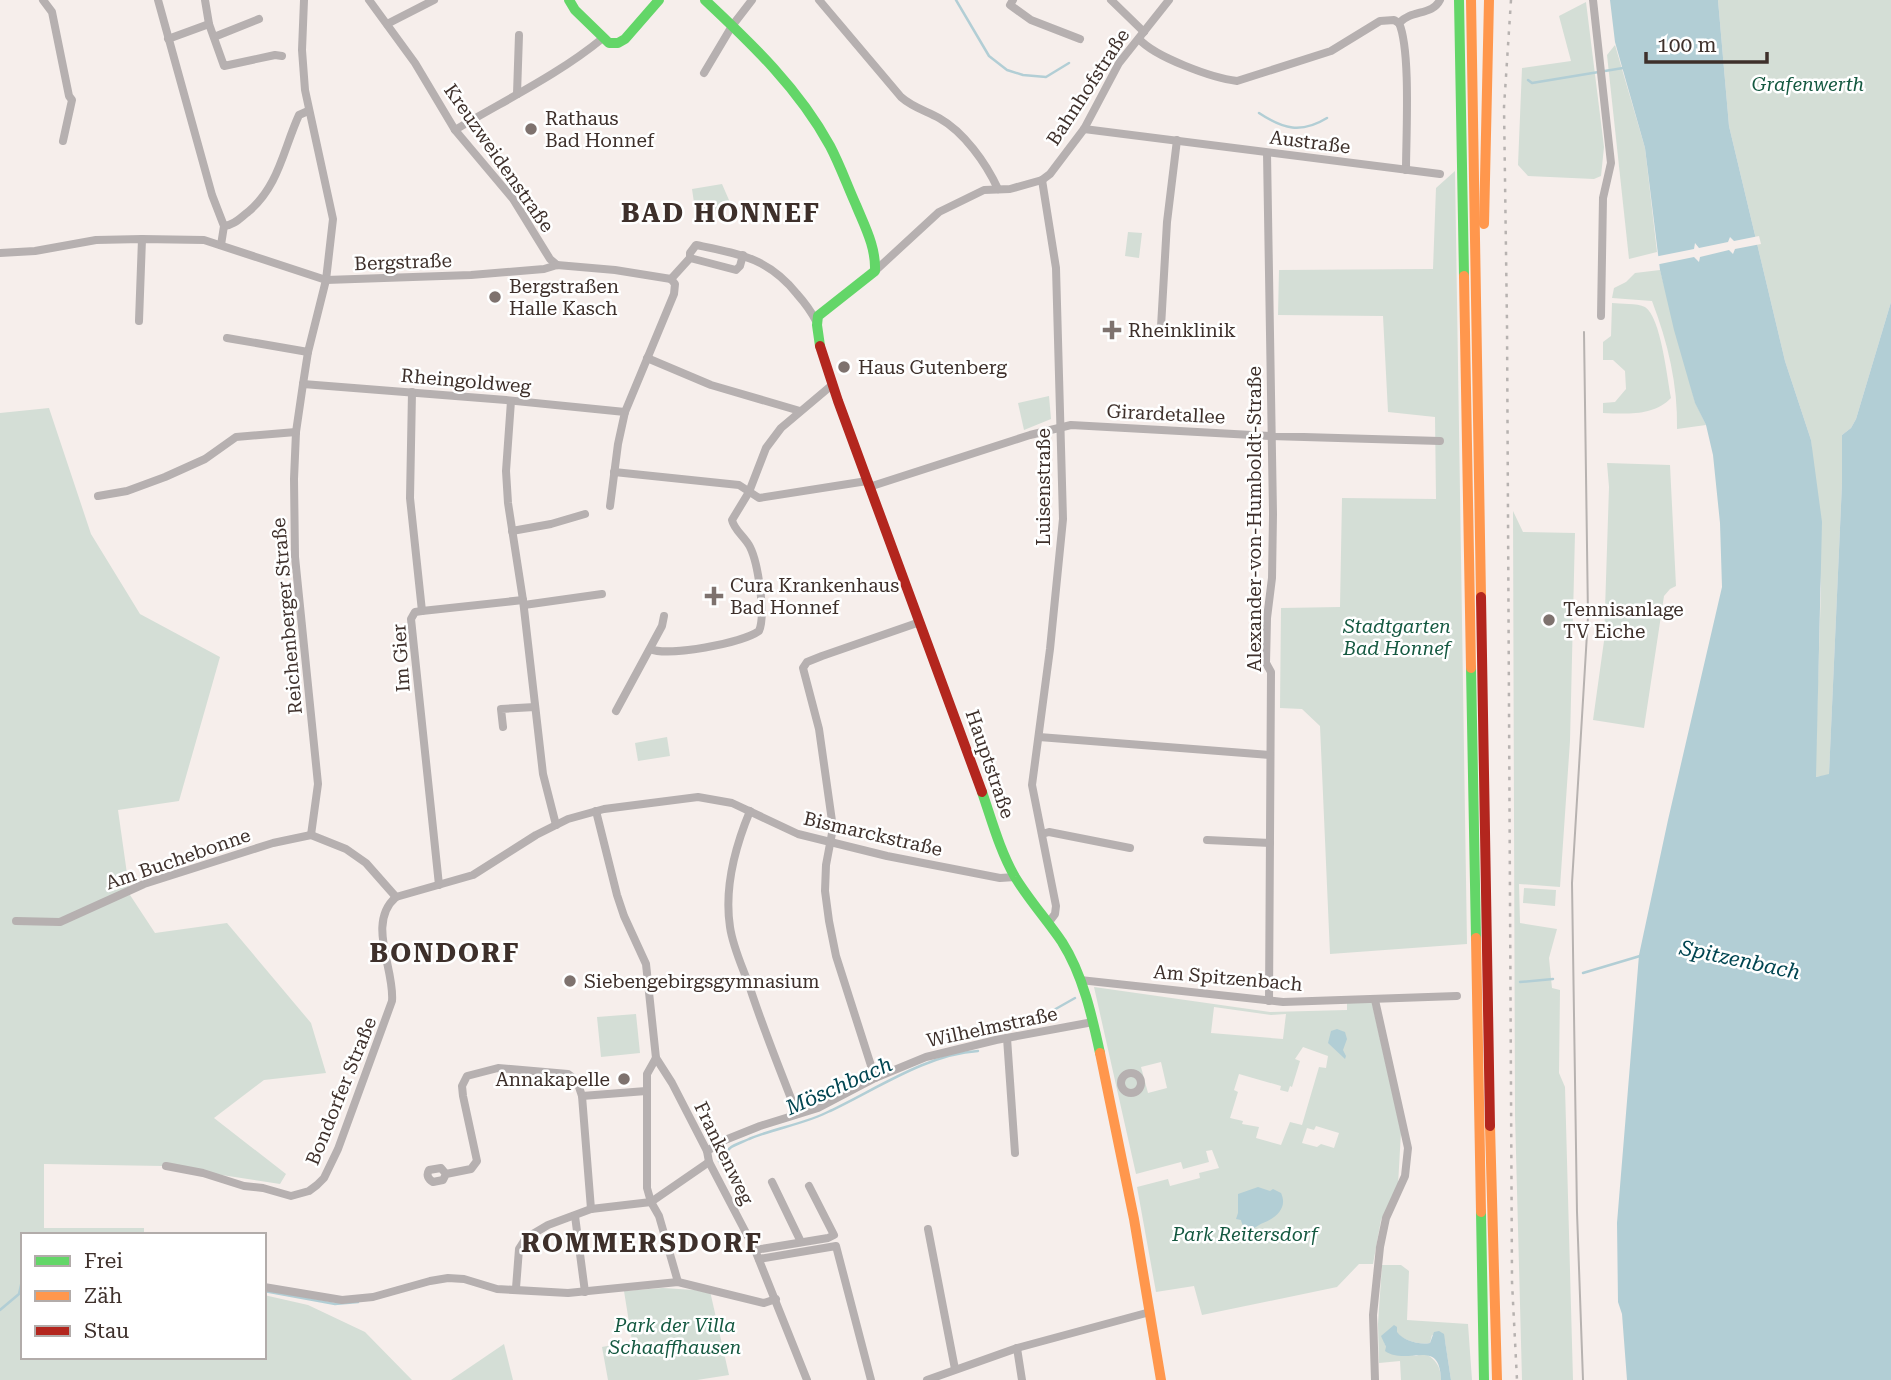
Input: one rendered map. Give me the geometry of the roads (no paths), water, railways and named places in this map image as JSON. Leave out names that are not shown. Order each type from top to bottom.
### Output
[{"type":"main road","points":[[569,0],[575,10],[609,43],[618,43],[625,39],[659,0]]},
{"type":"main road","points":[[705,0],[792,92],[830,146],[881,260],[875,271],[822,312],[816,321]]},
{"type":"main road","points":[[1459,0],[1484,1380]]},
{"type":"main road","points":[[1471,0],[1497,1380]]},
{"type":"main road","points":[[1476,302],[1481,284],[1485,194],[1489,0]]},
{"type":"main road","name":"Hauptstraße","points":[[816,321],[832,385],[1002,850],[1015,877],[1063,944],[1080,980],[1093,1022],[1134,1219],[1161,1380]]},
{"type":"street","points":[[43,0],[52,12],[72,100],[63,141]]},
{"type":"street","points":[[158,0],[212,194],[225,226],[221,245]]},
{"type":"street","points":[[205,0],[209,24],[224,66],[275,55],[282,56]]},
{"type":"street","name":"Reichenberger Straße","points":[[304,0],[303,78],[333,219],[326,280],[308,352],[296,432],[295,557],[318,785],[311,835]]},
{"type":"street","name":"Kreuzweidenstraße","points":[[369,0],[415,63],[455,130],[513,199],[550,259],[557,265]]},
{"type":"street","points":[[387,24],[435,0]]},
{"type":"street","points":[[704,73],[732,26],[752,0]]},
{"type":"street","points":[[819,0],[901,97],[909,104],[941,119],[960,134],[991,174],[998,189]]},
{"type":"street","points":[[1111,0],[1153,51],[1222,79],[1237,81],[1331,51],[1380,21],[1394,20],[1399,23],[1402,35],[1406,170]]},
{"type":"street","name":"Bahnhofstraße","points":[[1042,180],[1059,165],[1084,129],[1119,63],[1169,0]]},
{"type":"street","points":[[1399,23],[1411,13],[1431,10],[1440,0]]},
{"type":"street","points":[[1593,0],[1611,163],[1603,198],[1601,316]]},
{"type":"street","points":[[1012,2],[1031,20],[1080,38]]},
{"type":"street","points":[[214,37],[259,19]]},
{"type":"street","points":[[168,39],[209,24]]},
{"type":"street","points":[[517,94],[519,35]]},
{"type":"street","points":[[455,130],[531,87],[584,54],[603,38]]},
{"type":"street","points":[[225,226],[232,225],[257,204],[271,187],[281,166],[290,133],[299,115],[308,111]]},
{"type":"street","name":"Austraße","points":[[1084,129],[1440,174]]},
{"type":"street","points":[[1161,327],[1167,222],[1177,140]]},
{"type":"street","name":"Alexander-von-Humboldt-Straße","points":[[1267,153],[1272,578],[1266,652],[1266,663],[1270,672],[1269,1001]]},
{"type":"street","points":[[881,260],[901,249],[939,212],[984,190],[1010,189],[1042,180]]},
{"type":"street","name":"Luisenstraße","points":[[1042,180],[1056,268],[1063,519],[1050,649],[1032,785],[1056,906],[1055,914],[1049,922]]},
{"type":"street","points":[[139,321],[142,239]]},
{"type":"street","name":"Bergstraße","points":[[0,253],[96,240],[204,240],[326,280],[471,275],[544,269],[557,265],[615,270],[671,279]]},
{"type":"street","name":"Hauptstraße","points":[[690,258],[696,245],[743,255],[779,273],[812,312],[816,321]]},
{"type":"street","points":[[610,506],[625,412],[674,294],[675,284],[671,279],[690,258],[736,270],[740,267],[743,255]]},
{"type":"street","points":[[227,338],[308,352]]},
{"type":"street","points":[[647,358],[711,385],[800,411]]},
{"type":"street","name":"Rheingoldweg","points":[[303,384],[625,412]]},
{"type":"street","points":[[650,649],[658,651],[710,647],[751,636],[759,631],[762,620],[755,561],[747,541],[732,524],[732,520],[749,492],[766,448],[781,428],[832,385]]},
{"type":"street","name":"Im Gier","points":[[412,392],[410,498],[422,611],[415,612],[411,619],[439,885]]},
{"type":"street","points":[[511,401],[506,471],[512,531],[543,774],[556,825]]},
{"type":"street","name":"Girardetallee","points":[[614,472],[739,485],[762,498],[868,484],[1059,427],[1097,426],[1270,436],[1440,441]]},
{"type":"street","points":[[98,496],[127,491],[165,477],[205,459],[236,437],[296,432]]},
{"type":"street","points":[[512,531],[585,514]]},
{"type":"street","points":[[422,611],[603,594]]},
{"type":"street","points":[[616,711],[662,626],[664,616]]},
{"type":"street","points":[[875,1078],[844,984],[831,933],[825,891],[829,842],[833,828],[819,729],[803,668],[807,662],[814,659],[920,621]]},
{"type":"street","points":[[503,727],[501,709],[535,707]]},
{"type":"street","points":[[1039,737],[1270,755]]},
{"type":"street","name":"Bismarckstraße","points":[[396,897],[473,875],[568,819],[596,811],[698,797],[732,803],[798,834],[829,842],[1000,878],[1015,877]]},
{"type":"street","points":[[596,811],[620,905],[646,964],[656,1058],[647,1074],[647,1188],[659,1216],[678,1282]]},
{"type":"street","points":[[750,811],[736,849],[729,902],[730,927],[758,1014],[797,1114]]},
{"type":"street","points":[[1042,834],[1049,832],[1130,848]]},
{"type":"street","points":[[311,835],[346,849],[366,863],[396,897]]},
{"type":"street","name":"Am Buchebonne","points":[[16,921],[60,922],[144,884],[273,843],[311,835]]},
{"type":"street","points":[[1207,840],[1270,843]]},
{"type":"street","name":"Bondorfer Straße","points":[[166,1166],[202,1172],[244,1186],[291,1196],[309,1191],[324,1178],[338,1149],[392,1001],[393,989],[382,929],[390,904],[396,897]]},
{"type":"street","name":"Am Spitzenbach","points":[[1080,980],[1269,1001],[1457,996]]},
{"type":"street","points":[[1375,1000],[1408,1148],[1405,1176],[1386,1218],[1380,1247],[1373,1315],[1375,1380]]},
{"type":"street","name":"Wilhelmstraße","points":[[707,1152],[725,1140],[818,1108],[875,1078],[926,1057],[1093,1022]]},
{"type":"street","points":[[1007,1038],[1015,1153]]},
{"type":"street","name":"Frankenweg","points":[[656,1058],[672,1083],[755,1250],[807,1380]]},
{"type":"street","points":[[446,1174],[471,1169],[477,1160],[463,1096],[462,1086],[467,1076],[498,1068],[568,1074],[578,1082],[582,1096],[591,1209]]},
{"type":"street","points":[[582,1096],[646,1091]]},
{"type":"street","points":[[516,1289],[519,1248],[526,1238],[548,1225],[591,1209],[651,1202],[709,1162]]},
{"type":"street","points":[[772,1182],[801,1242]]},
{"type":"street","points":[[755,1250],[834,1235],[809,1186]]},
{"type":"street","points":[[575,1216],[585,1292]]},
{"type":"street","points":[[928,1229],[955,1369]]},
{"type":"street","points":[[759,1259],[836,1246],[871,1380]]},
{"type":"street","points":[[266,1287],[342,1300],[373,1297],[430,1280],[448,1278],[464,1279],[497,1289],[568,1293],[678,1282],[764,1303],[776,1299]]},
{"type":"street","points":[[927,1380],[1017,1348],[1150,1312]]},
{"type":"street","points":[[1017,1348],[1022,1380]]},
{"type":"water","points":[[1610,0],[1718,0],[1729,126],[1785,361],[1811,440],[1822,522],[1816,777],[1829,774],[1842,435],[1851,428],[1856,419],[1891,302],[1891,1380],[1627,1380],[1622,1314],[1618,1302],[1617,1223],[1639,955],[1722,587],[1720,523],[1713,455],[1706,425],[1695,403],[1674,330],[1660,270],[1645,148],[1615,42]]},
{"type":"water","points":[[1337,1029],[1345,1032],[1347,1039],[1343,1050],[1345,1059],[1328,1043],[1331,1031]]},
{"type":"water","points":[[1258,1187],[1281,1193],[1282,1208],[1254,1229],[1247,1229],[1241,1220],[1236,1219],[1238,1194]]},
{"type":"water","points":[[1394,1325],[1400,1335],[1417,1343],[1430,1343],[1434,1332],[1444,1334],[1451,1380],[1441,1380],[1435,1359],[1429,1356],[1394,1355],[1385,1351],[1381,1336]]},
{"type":"waterway","points":[[956,0],[989,56],[1007,70],[1046,77],[1069,63]]},
{"type":"waterway","points":[[1528,80],[1532,83],[1623,68]]},
{"type":"waterway","points":[[1259,113],[1284,126],[1300,128],[1327,118]]},
{"type":"waterway","name":"Spitzenbach","points":[[1583,973],[1640,956]]},
{"type":"waterway","name":"Spitzenbach","points":[[1520,982],[1553,979]]},
{"type":"waterway","name":"Möschbach","points":[[1045,1015],[1075,998]]},
{"type":"waterway","name":"Möschbach","points":[[719,1161],[737,1144],[820,1115],[921,1066],[978,1051]]},
{"type":"waterway","name":"Möschbach","points":[[0,1310],[19,1294],[21,1285]]},
{"type":"waterway","name":"Möschbach","points":[[266,1291],[335,1304],[358,1302]]},
{"type":"tram line","points":[[1583,1380],[1577,1212],[1572,883],[1588,617],[1584,332]]},
{"type":"railway","points":[[1511,0],[1504,107],[1512,1282],[1517,1380]]},
{"type":"place","name":"Rathaus Bad Honnef","points":[[531,129]]},
{"type":"place","name":"Bergstraßen Halle Kasch","points":[[495,297]]},
{"type":"place","name":"Rheinklinik","points":[[1112,330]]},
{"type":"place","name":"Haus Gutenberg","points":[[844,367]]},
{"type":"place","name":"Cura Krankenhaus Bad Honnef","points":[[714,596]]},
{"type":"place","name":"Tennisanlage TV Eiche","points":[[1549,620]]},
{"type":"place","name":"Siebengebirgsgymnasium","points":[[570,981]]},
{"type":"place","name":"Annakapelle","points":[[624,1079]]},
{"type":"district","name":"BAD HONNEF","points":[[721,213]]},
{"type":"district","name":"BONDORF","points":[[445,953]]},
{"type":"district","name":"ROMMERSDORF","points":[[642,1243]]},
{"type":"park label","name":"Grafenwerth","points":[[1808,84]]},
{"type":"park label","name":"Stadtgarten Bad Honnef","points":[[1397,637]]},
{"type":"park label","name":"Park Reitersdorf","points":[[1245,1234]]},
{"type":"park label","name":"Park der Villa Schaaffhausen","points":[[675,1336]]}]
